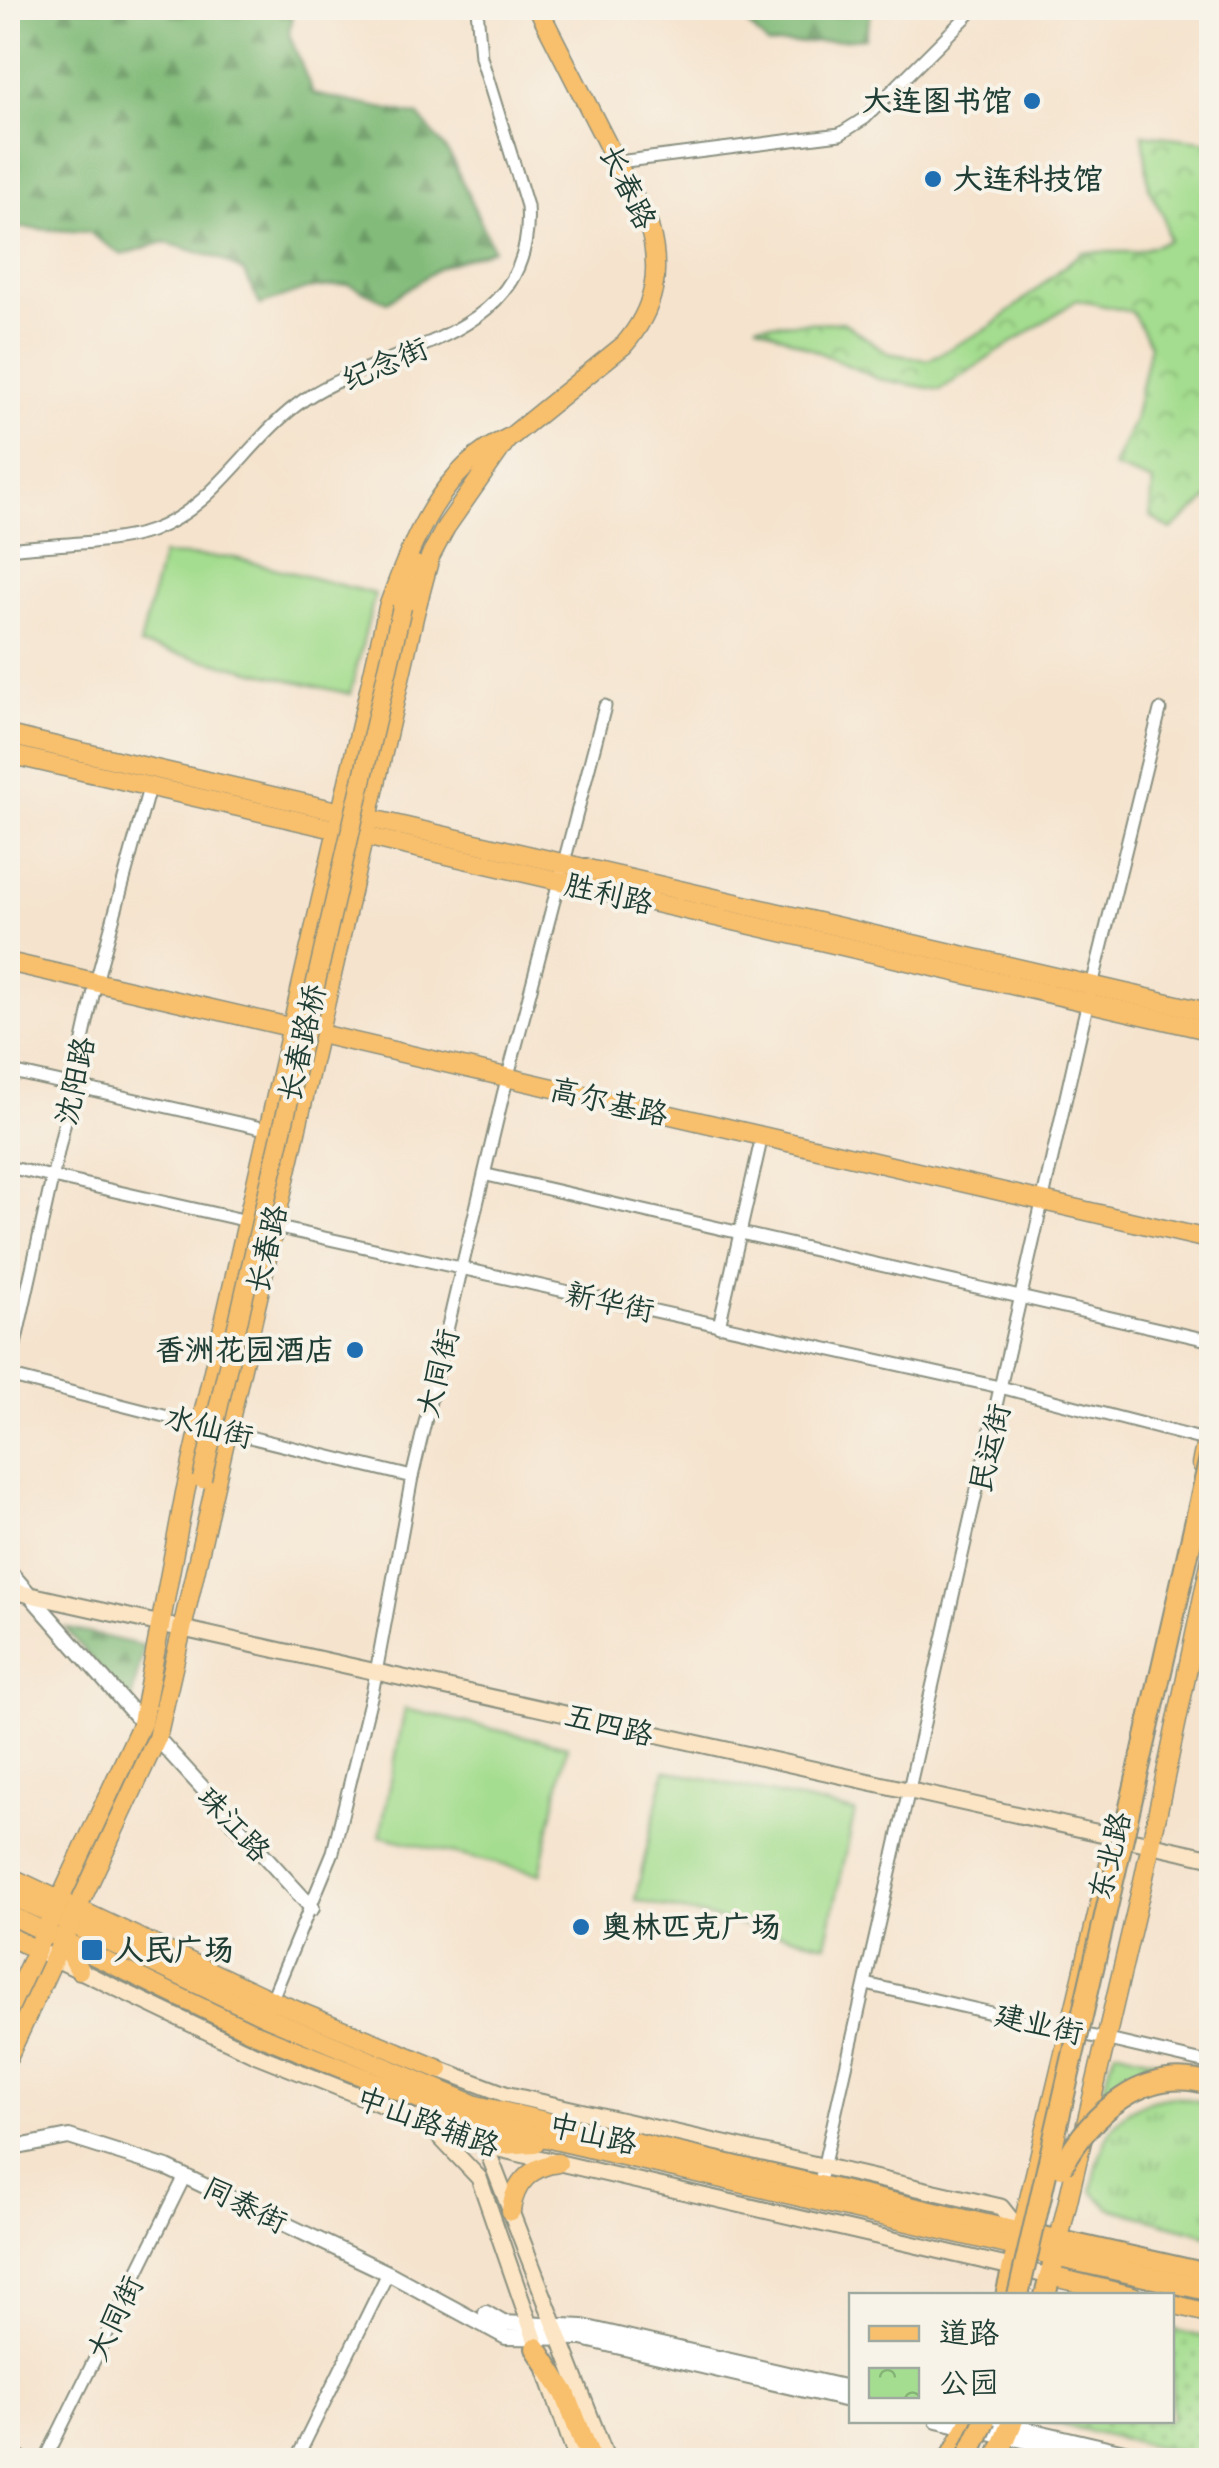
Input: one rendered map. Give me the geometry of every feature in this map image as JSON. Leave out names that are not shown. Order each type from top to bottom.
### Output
[{"type":"highway","name":"东北路","points":[[1019,2293],[1210,1444]]},
{"type":"highway","name":"东北路","points":[[1033,2293],[1212,1505]]},
{"type":"highway","points":[[1062,2167],[1092,2120],[1134,2091],[1180,2080],[1212,2085]]},
{"type":"highway","name":"东北路","points":[[1007,2293],[1017,2249]]},
{"type":"highway","name":"中山路","points":[[1017,2249],[1052,2267],[1212,2292]]},
{"type":"highway","points":[[1187,2269],[1212,2265]]},
{"type":"highway","name":"中山路","points":[[1052,2267],[1187,2269],[1212,2275]]},
{"type":"highway","points":[[533,2337],[566,2393],[591,2460]]},
{"type":"highway","points":[[950,2460],[977,2423]]},
{"type":"highway","points":[[966,2460],[978,2423]]},
{"type":"highway","points":[[980,2460],[1007,2426]]},
{"type":"highway","points":[[996,2460],[1007,2426]]},
{"type":"main road","name":"长春路","points":[[402,608],[436,523],[462,484],[508,438],[624,345],[650,305],[656,284],[656,248],[618,162],[538,8]]},
{"type":"main road","name":"长春路","points":[[8,2010],[142,1723],[201,1426],[388,608],[410,548],[460,473],[481,453],[508,438]]},
{"type":"main road","name":"长春路","points":[[8,2057],[157,1738],[316,1034],[430,557],[456,510],[508,438]]},
{"type":"main road","name":"长春路桥","points":[[202,1478],[402,608]]},
{"type":"main road","name":"胜利路","points":[[8,736],[366,828],[556,883],[1091,994],[1212,1013]]},
{"type":"main road","name":"胜利路","points":[[8,754],[148,788],[341,822]]},
{"type":"main road","name":"胜利路","points":[[366,828],[562,864],[1091,994],[1212,1031]]},
{"type":"main road","name":"高尔基路","points":[[8,962],[1212,1240]]},
{"type":"main road","name":"东北路","points":[[1017,2249],[1210,1444],[1212,1415]]},
{"type":"main road","points":[[178,1536],[202,1478]]},
{"type":"main road","points":[[200,1541],[202,1478]]},
{"type":"main road","name":"东北路","points":[[1052,2267],[1151,1844],[1212,1554]]},
{"type":"main road","name":"五四路","points":[[8,1590],[1212,1858]]},
{"type":"main road","points":[[8,1876],[49,1925],[8,1936]]},
{"type":"main road","name":"中山路","points":[[8,1894],[49,1925]]},
{"type":"main road","name":"中山路","points":[[8,1914],[49,1925],[72,1925],[268,2008],[469,2102],[821,2176],[1017,2249]]},
{"type":"main road","points":[[79,1970],[72,1925],[102,1919],[268,2008],[439,2069],[469,2102],[607,2460]]},
{"type":"main road","name":"中山路辅路","points":[[49,1925],[56,1959],[254,2054],[486,2146],[1017,2249],[1052,2267],[1125,2293]]},
{"type":"main road","name":"中山路","points":[[72,1925],[256,2034],[476,2122],[1017,2249]]},
{"type":"main road","name":"中山路辅路","points":[[439,2069],[505,2094],[821,2176]]},
{"type":"main road","points":[[424,2124],[445,2139],[479,2178],[577,2460]]},
{"type":"main road","points":[[486,2146],[555,2142]]},
{"type":"main road","points":[[511,2212],[512,2198],[524,2178],[544,2165],[558,2163]]},
{"type":"main road","points":[[1174,2304],[1212,2314]]},
{"type":"main road","points":[[8,2454],[20,2460]]},
{"type":"street","name":"纪念街","points":[[8,549],[147,533],[183,516],[306,399],[457,333],[498,298],[520,258],[528,217],[481,57],[477,8]]},
{"type":"street","points":[[618,162],[840,134],[865,118],[975,8]]},
{"type":"street","name":"大同街","points":[[256,2034],[312,1908],[332,1852],[376,1670],[412,1476],[556,883],[605,706]]},
{"type":"street","name":"民运街","points":[[821,2176],[912,1792],[1091,994],[1160,710]]},
{"type":"street","name":"沈阳路","points":[[8,1376],[96,982],[148,788]]},
{"type":"street","points":[[8,1071],[270,1130]]},
{"type":"street","points":[[719,1326],[762,1136]]},
{"type":"street","name":"新华街","points":[[8,1167],[1004,1388],[1210,1444]]},
{"type":"street","points":[[487,1175],[1212,1341]]},
{"type":"street","name":"水仙街","points":[[8,1376],[412,1476]]},
{"type":"street","points":[[8,1570],[142,1723]]},
{"type":"street","name":"珠江路","points":[[157,1738],[312,1908]]},
{"type":"street","name":"建业街","points":[[866,1984],[1212,2064]]},
{"type":"street","name":"同泰街","points":[[8,2149],[69,2136],[184,2176],[472,2315],[482,2311],[533,2337],[583,2327],[849,2388]]},
{"type":"street","name":"大同街","points":[[45,2460],[184,2176]]},
{"type":"street","points":[[296,2460],[388,2273]]},
{"type":"street","name":"同泰街","points":[[557,2332],[849,2399]]},
{"type":"street","points":[[1007,2426],[1110,2460]]},
{"type":"street","points":[[1007,2426],[1160,2460]]},
{"type":"green space","points":[[8,8],[293,8],[289,34],[313,94],[419,116],[451,157],[493,249],[442,266],[387,302],[348,284],[306,289],[260,305],[245,273],[220,259],[164,242],[122,255],[88,232],[8,227]]},
{"type":"green space","points":[[732,8],[872,8],[865,38],[768,45]]},
{"type":"green space","points":[[1143,134],[1211,142],[1211,496],[1171,530],[1150,516],[1153,482],[1113,467],[1134,420],[1150,345],[1132,312],[1077,300],[940,390],[878,379],[756,324],[843,322],[888,353],[928,360],[992,326],[1082,252],[1135,252],[1168,241],[1164,217],[1149,189]]},
{"type":"green space","points":[[162,555],[235,558],[375,594],[350,694],[140,645]]},
{"type":"green space","points":[[65,1628],[144,1646],[130,1705]]},
{"type":"green space","points":[[405,1709],[567,1746],[540,1874],[380,1836]]},
{"type":"green space","points":[[665,1770],[855,1812],[826,1944],[635,1900]]},
{"type":"green space","points":[[1115,2050],[1185,2067],[1153,2072],[1102,2094]]},
{"type":"green space","points":[[1174,2096],[1211,2104],[1211,2236],[1109,2208],[1092,2190],[1100,2154],[1114,2126],[1137,2106]]},
{"type":"green space","points":[[1174,2330],[1211,2339],[1211,2459],[1055,2423],[1174,2423]]},
{"type":"place","name":"大连图书馆","points":[[1032,101]]},
{"type":"place","name":"大连科技馆","points":[[933,179]]},
{"type":"place","name":"香洲花园酒店","points":[[355,1350]]},
{"type":"place","name":"奥林匹克广场","points":[[581,1927]]},
{"type":"place","name":"人民广场","points":[[92,1950]]}]
